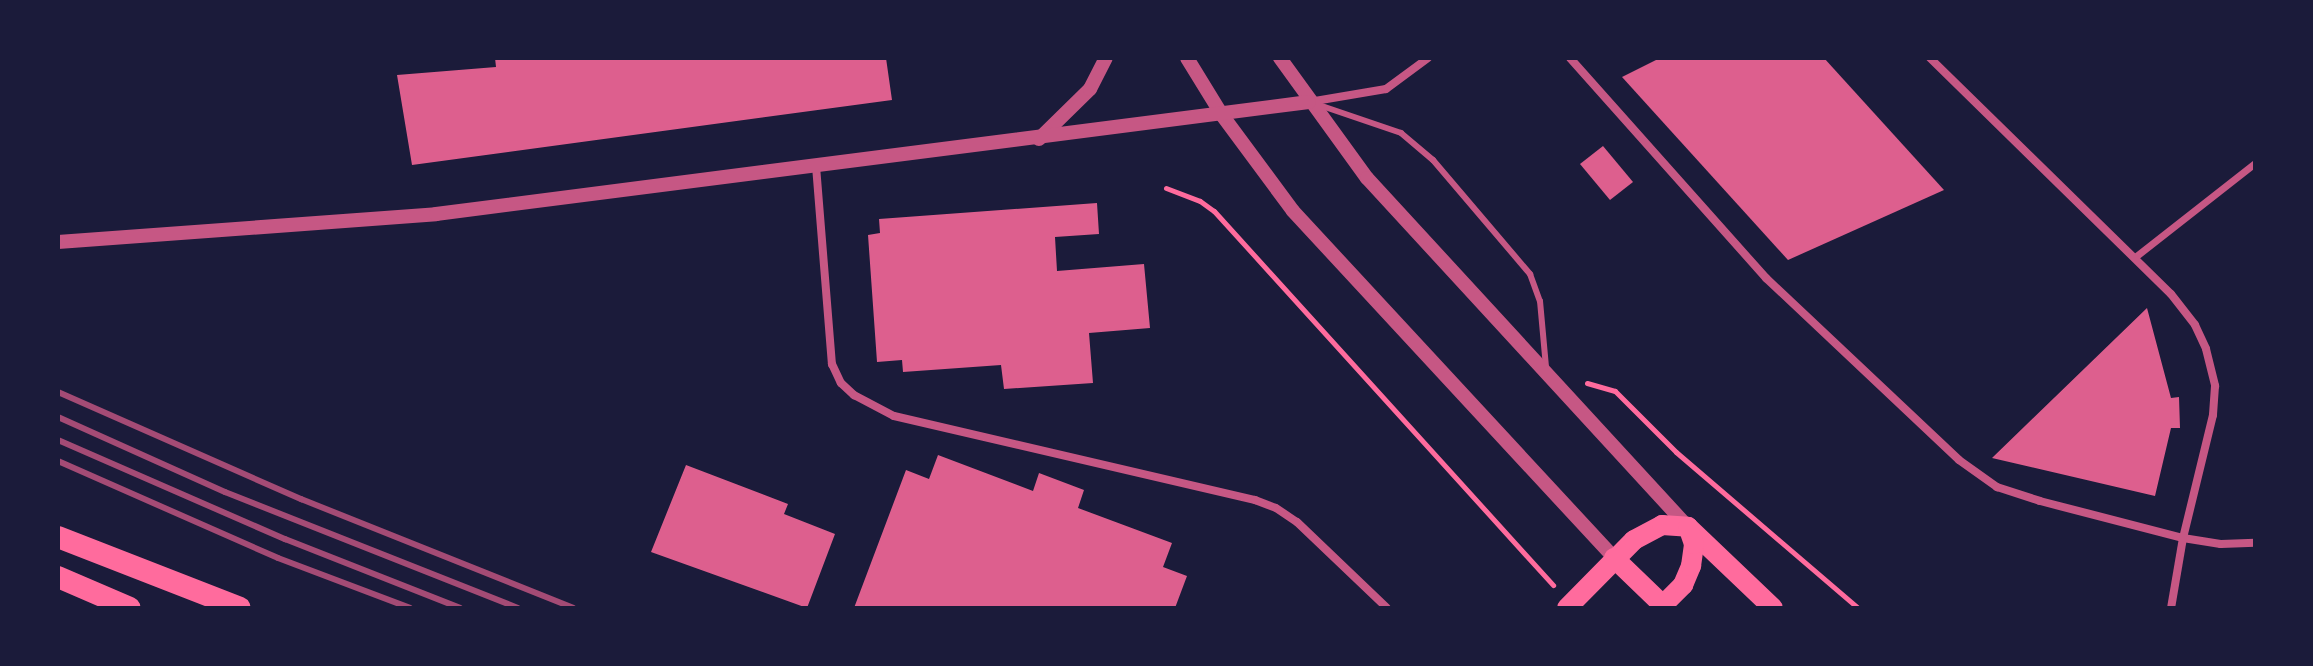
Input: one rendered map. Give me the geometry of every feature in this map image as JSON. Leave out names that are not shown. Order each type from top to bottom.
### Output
[{"type":"highway","points":[[58,537],[240,608]]},
{"type":"highway","points":[[58,577],[130,608]]},
{"type":"main road","points":[[1567,608],[1614,558],[1652,528],[1672,523],[1688,527],[1773,608]]},
{"type":"main road","points":[[1614,558],[1663,607],[1683,585],[1691,566],[1694,544],[1688,527]]},
{"type":"street","points":[[1039,139],[1090,89],[1106,58]]},
{"type":"street","points":[[1187,58],[1222,115],[1293,211],[1614,558]]},
{"type":"street","points":[[1280,58],[1367,178],[1688,527]]},
{"type":"street","points":[[58,242],[428,215],[1222,115],[1386,89],[1428,58]]},
{"type":"street","points":[[1570,58],[1766,278],[1959,460],[1997,487],[2183,538],[2221,544],[2255,543]]},
{"type":"street","points":[[1930,58],[2135,257],[2195,325],[2206,349],[2215,386],[2213,415],[2183,538],[2171,608]]},
{"type":"street","points":[[2135,257],[2255,163]]},
{"type":"street","points":[[816,166],[832,364],[841,383],[854,395],[894,416],[1266,504],[1297,522],[1387,608]]},
{"type":"lane","points":[[1309,102],[1401,133],[1433,160],[1530,274],[1540,301],[1546,370]]},
{"type":"path","points":[[1166,188],[1200,201],[1214,211],[1530,560]]},
{"type":"path","points":[[1615,391],[1676,452],[1858,608]]},
{"type":"building","points":[[495,58],[886,58],[892,100],[412,165],[397,75],[496,67]]},
{"type":"building","points":[[1660,58],[1824,58],[1944,190],[1788,260],[1622,77]]},
{"type":"building","points":[[1603,146],[1633,182],[1610,200],[1580,164]]},
{"type":"building","points":[[1097,203],[1099,234],[1055,237],[1057,271],[1144,264],[1150,328],[1089,333],[1093,383],[1004,389],[1001,365],[903,372],[902,360],[877,362],[868,235],[880,233],[879,219]]},
{"type":"building","points":[[2147,308],[2171,398],[2179,397],[2180,428],[2171,428],[2155,496],[1992,458]]},
{"type":"building","points":[[938,455],[1033,491],[1039,473],[1084,490],[1078,508],[1172,543],[1163,567],[1187,576],[1175,608],[854,608],[906,470],[929,479]]},
{"type":"building","points":[[686,465],[788,504],[784,514],[835,534],[807,608],[651,552]]},
{"type":"railway","points":[[58,392],[301,499],[573,608]]},
{"type":"railway","points":[[58,417],[225,492],[518,608]]},
{"type":"railway","points":[[58,440],[285,539],[460,608]]},
{"type":"railway","points":[[58,461],[278,558],[410,608]]}]
